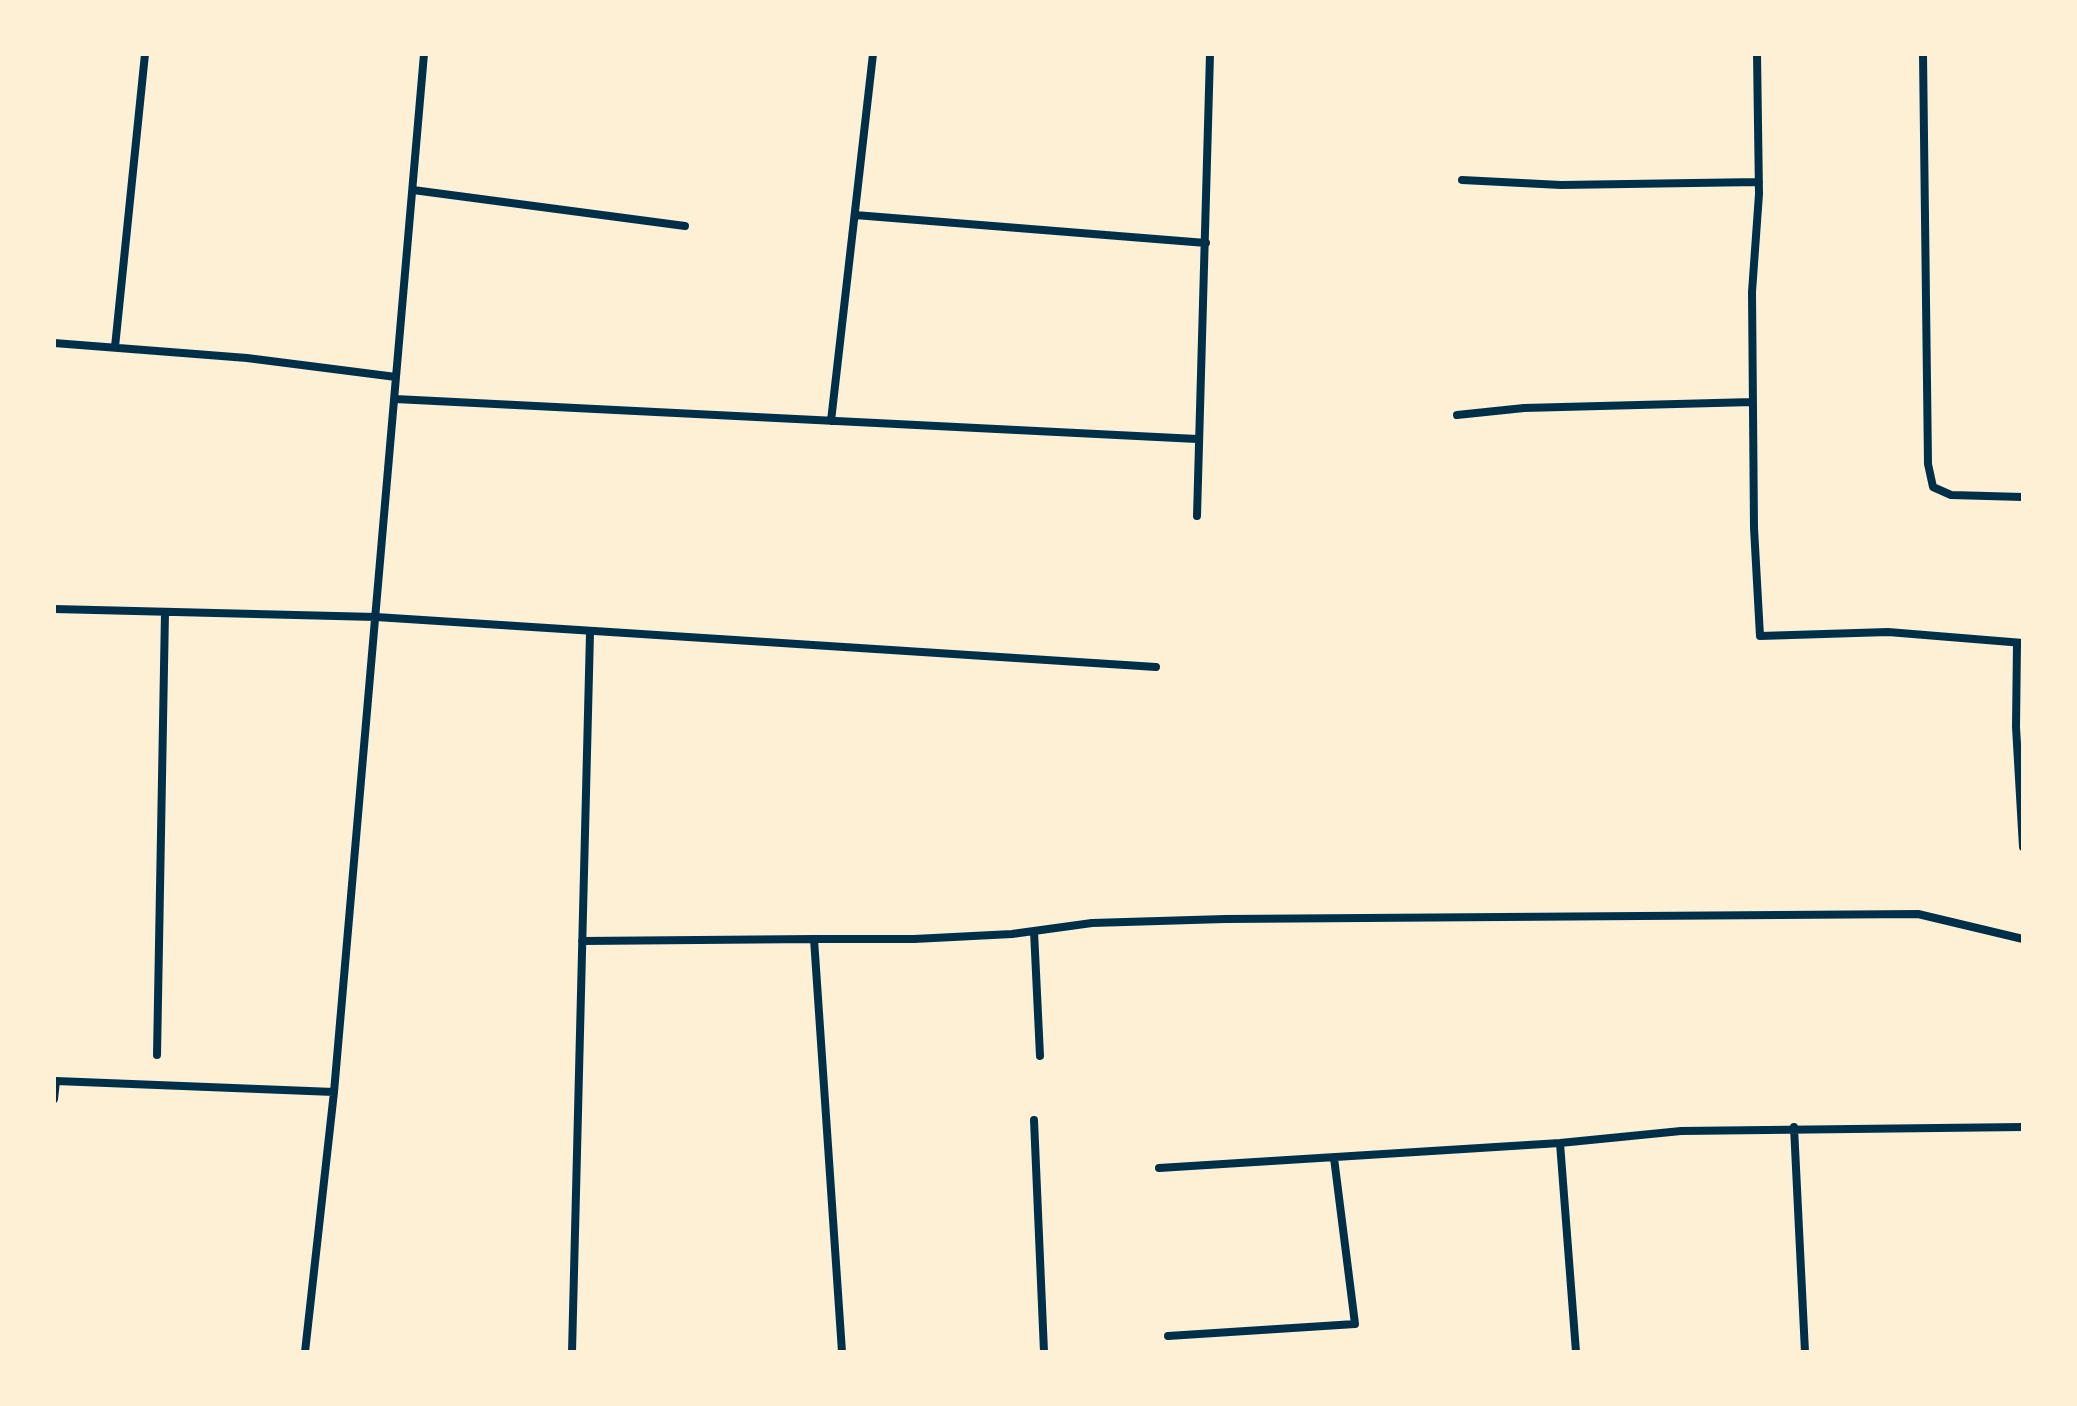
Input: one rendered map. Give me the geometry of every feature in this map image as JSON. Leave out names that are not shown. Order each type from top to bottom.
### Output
[{"type":"street","points":[[115,347],[145,54]]},
{"type":"street","points":[[305,1352],[334,1092],[424,54]]},
{"type":"street","points":[[831,421],[873,54]]},
{"type":"street","points":[[1197,516],[1210,54]]},
{"type":"street","points":[[1757,54],[1759,182],[1752,292],[1760,636],[1888,632],[2020,643],[2016,727],[2023,847]]},
{"type":"street","points":[[1923,54],[1928,464],[1933,487],[1951,495],[2023,497]]},
{"type":"street","points":[[1462,180],[1561,185],[1759,182]]},
{"type":"street","points":[[413,190],[685,226]]},
{"type":"street","points":[[855,215],[1206,243]]},
{"type":"street","points":[[54,343],[247,358],[396,377]]},
{"type":"street","points":[[395,399],[1197,439]]},
{"type":"street","points":[[1457,415],[1524,408],[1753,402]]},
{"type":"street","points":[[54,609],[376,617],[1156,667]]},
{"type":"street","points":[[157,1055],[165,612]]},
{"type":"street","points":[[572,1352],[590,633]]},
{"type":"street","points":[[582,941],[914,939],[1034,931],[1092,923],[1225,919],[1918,914],[2023,939]]},
{"type":"street","points":[[1034,931],[1040,1056]]},
{"type":"street","points":[[814,939],[842,1352]]},
{"type":"street","points":[[54,1099],[56,1081],[334,1092]]},
{"type":"street","points":[[1034,1120],[1044,1352]]},
{"type":"street","points":[[1159,1168],[1560,1143],[1681,1131],[1794,1127],[2023,1127]]},
{"type":"street","points":[[1794,1127],[1805,1352]]},
{"type":"street","points":[[1560,1143],[1576,1352]]},
{"type":"street","points":[[1168,1336],[1355,1324],[1334,1158]]}]
